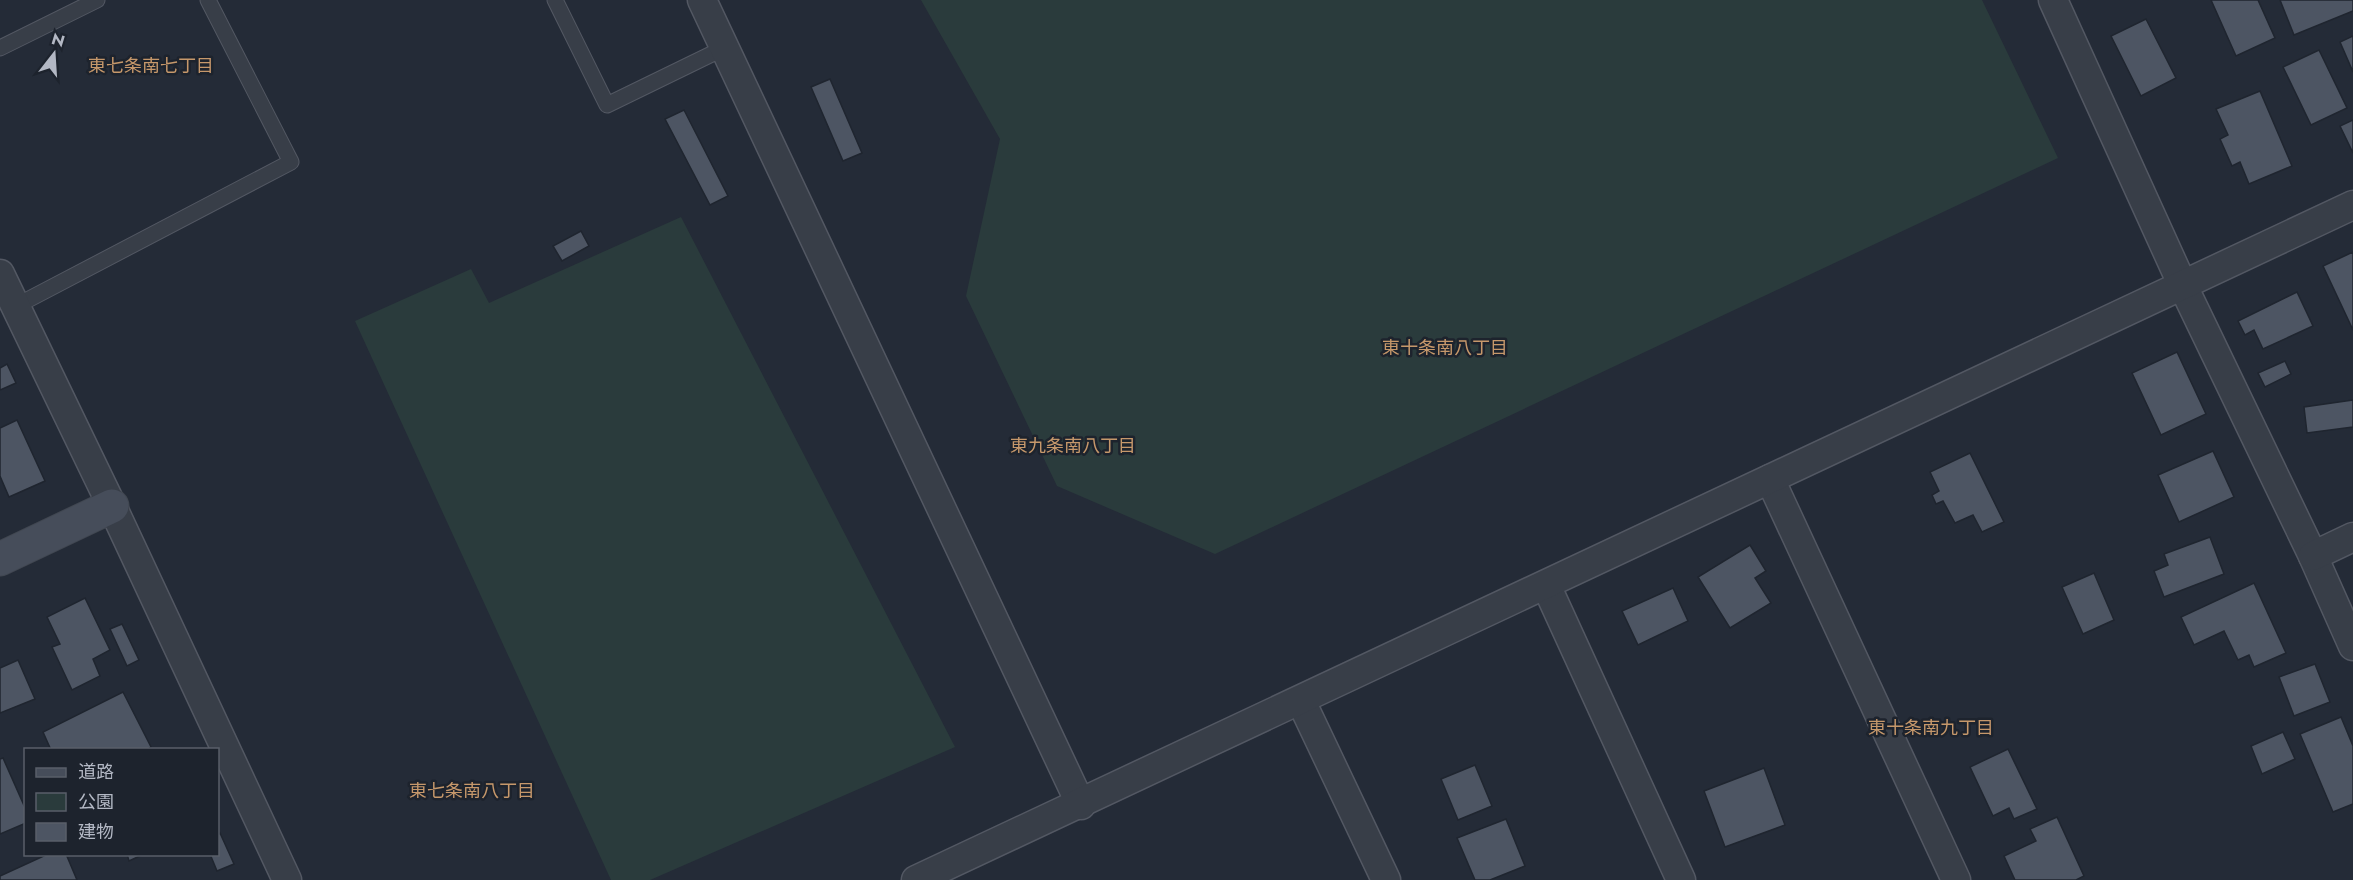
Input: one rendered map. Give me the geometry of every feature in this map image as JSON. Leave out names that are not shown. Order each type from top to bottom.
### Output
[{"type":"street","points":[[702,0],[1081,805]]},
{"type":"street","points":[[2061,2],[2183,286],[2313,556],[2353,646]]},
{"type":"street","points":[[916,880],[1081,805],[2353,205]]},
{"type":"street","points":[[0,274],[112,506],[287,880]]},
{"type":"street","points":[[1770,479],[1956,880]]},
{"type":"street","points":[[0,559],[112,506]]},
{"type":"street","points":[[2313,556],[2353,537]]},
{"type":"street","points":[[1546,585],[1681,880]]},
{"type":"street","points":[[1301,701],[1386,880]]},
{"type":"lane","points":[[0,48],[97,0]]},
{"type":"lane","points":[[16,306],[291,162],[208,0]]},
{"type":"lane","points":[[555,0],[607,105],[724,48]]},
{"type":"green space","points":[[921,0],[1982,0],[2058,158],[1215,554],[1057,486],[966,296],[1000,139]]},
{"type":"green space","points":[[681,217],[955,747],[650,880],[611,880],[355,321],[471,269],[489,303]]},
{"type":"building","points":[[2211,0],[2258,0],[2275,38],[2236,56]]},
{"type":"building","points":[[2280,0],[2353,0],[2353,11],[2294,35]]},
{"type":"building","points":[[2146,19],[2176,78],[2141,96],[2111,36]]},
{"type":"building","points":[[2353,36],[2353,72],[2340,42]]},
{"type":"building","points":[[2319,50],[2347,108],[2311,125],[2283,67]]},
{"type":"building","points":[[830,79],[862,153],[843,161],[811,87]]},
{"type":"building","points":[[2260,91],[2292,166],[2249,184],[2240,162],[2232,166],[2220,139],[2228,135],[2216,109]]},
{"type":"building","points":[[684,110],[728,196],[710,205],[665,119]]},
{"type":"building","points":[[2353,120],[2353,153],[2340,126]]},
{"type":"building","points":[[581,231],[589,246],[562,261],[553,246]]},
{"type":"building","points":[[2353,252],[2353,330],[2323,266]]},
{"type":"building","points":[[2297,292],[2313,326],[2263,349],[2254,330],[2245,335],[2238,321]]},
{"type":"building","points":[[2177,352],[2206,414],[2161,435],[2132,373]]},
{"type":"building","points":[[2285,361],[2291,374],[2265,387],[2258,373]]},
{"type":"building","points":[[7,364],[16,383],[0,390],[0,368]]},
{"type":"building","points":[[2353,400],[2353,427],[2307,433],[2304,407]]},
{"type":"building","points":[[17,420],[45,481],[9,497],[0,476],[0,428]]},
{"type":"building","points":[[2213,451],[2234,497],[2179,522],[2158,475]]},
{"type":"building","points":[[1970,453],[2004,522],[1982,532],[1973,515],[1955,523],[1943,501],[1936,504],[1932,495],[1939,491],[1930,472]]},
{"type":"building","points":[[2210,537],[2224,574],[2164,597],[2154,571],[2168,565],[2164,554]]},
{"type":"building","points":[[1750,545],[1766,571],[1755,578],[1771,603],[1730,628],[1698,577]]},
{"type":"building","points":[[2094,573],[2114,620],[2083,634],[2062,587]]},
{"type":"building","points":[[2254,583],[2286,653],[2254,667],[2249,655],[2238,660],[2224,631],[2194,645],[2181,617]]},
{"type":"building","points":[[1673,588],[1688,621],[1638,645],[1622,611]]},
{"type":"building","points":[[85,598],[110,650],[93,659],[100,676],[72,690],[52,647],[60,644],[47,617]]},
{"type":"building","points":[[122,624],[139,660],[127,666],[110,629]]},
{"type":"building","points":[[18,660],[35,699],[0,713],[0,668]]},
{"type":"building","points":[[2315,664],[2330,702],[2294,716],[2279,677]]},
{"type":"building","points":[[123,692],[151,747],[50,748],[43,732]]},
{"type":"building","points":[[2341,717],[2353,746],[2353,804],[2333,812],[2300,734]]},
{"type":"building","points":[[2283,732],[2295,759],[2262,774],[2251,746]]},
{"type":"building","points":[[2008,749],[2037,809],[2014,819],[2009,808],[1993,816],[1970,767]]},
{"type":"building","points":[[3,758],[24,805],[24,824],[0,834],[0,759]]},
{"type":"building","points":[[1475,765],[1492,806],[1458,820],[1441,779]]},
{"type":"building","points":[[1764,768],[1785,825],[1725,847],[1704,791]]},
{"type":"building","points":[[2057,817],[2084,876],[2076,880],[2015,880],[2004,856],[2036,841],[2030,829]]},
{"type":"building","points":[[1506,819],[1525,866],[1490,880],[1475,880],[1457,838]]},
{"type":"building","points":[[219,834],[234,864],[217,871],[211,856],[219,856]]},
{"type":"building","points":[[44,856],[67,856],[77,880],[0,880],[0,876]]},
{"type":"building","points":[[128,856],[140,856],[129,861]]},
{"type":"district","name":"東七条南七丁目","points":[[151,66]]},
{"type":"district","name":"東十条南八丁目","points":[[1445,348]]},
{"type":"district","name":"東九条南八丁目","points":[[1073,446]]},
{"type":"district","name":"東十条南九丁目","points":[[1931,728]]},
{"type":"district","name":"東七条南八丁目","points":[[472,791]]}]
